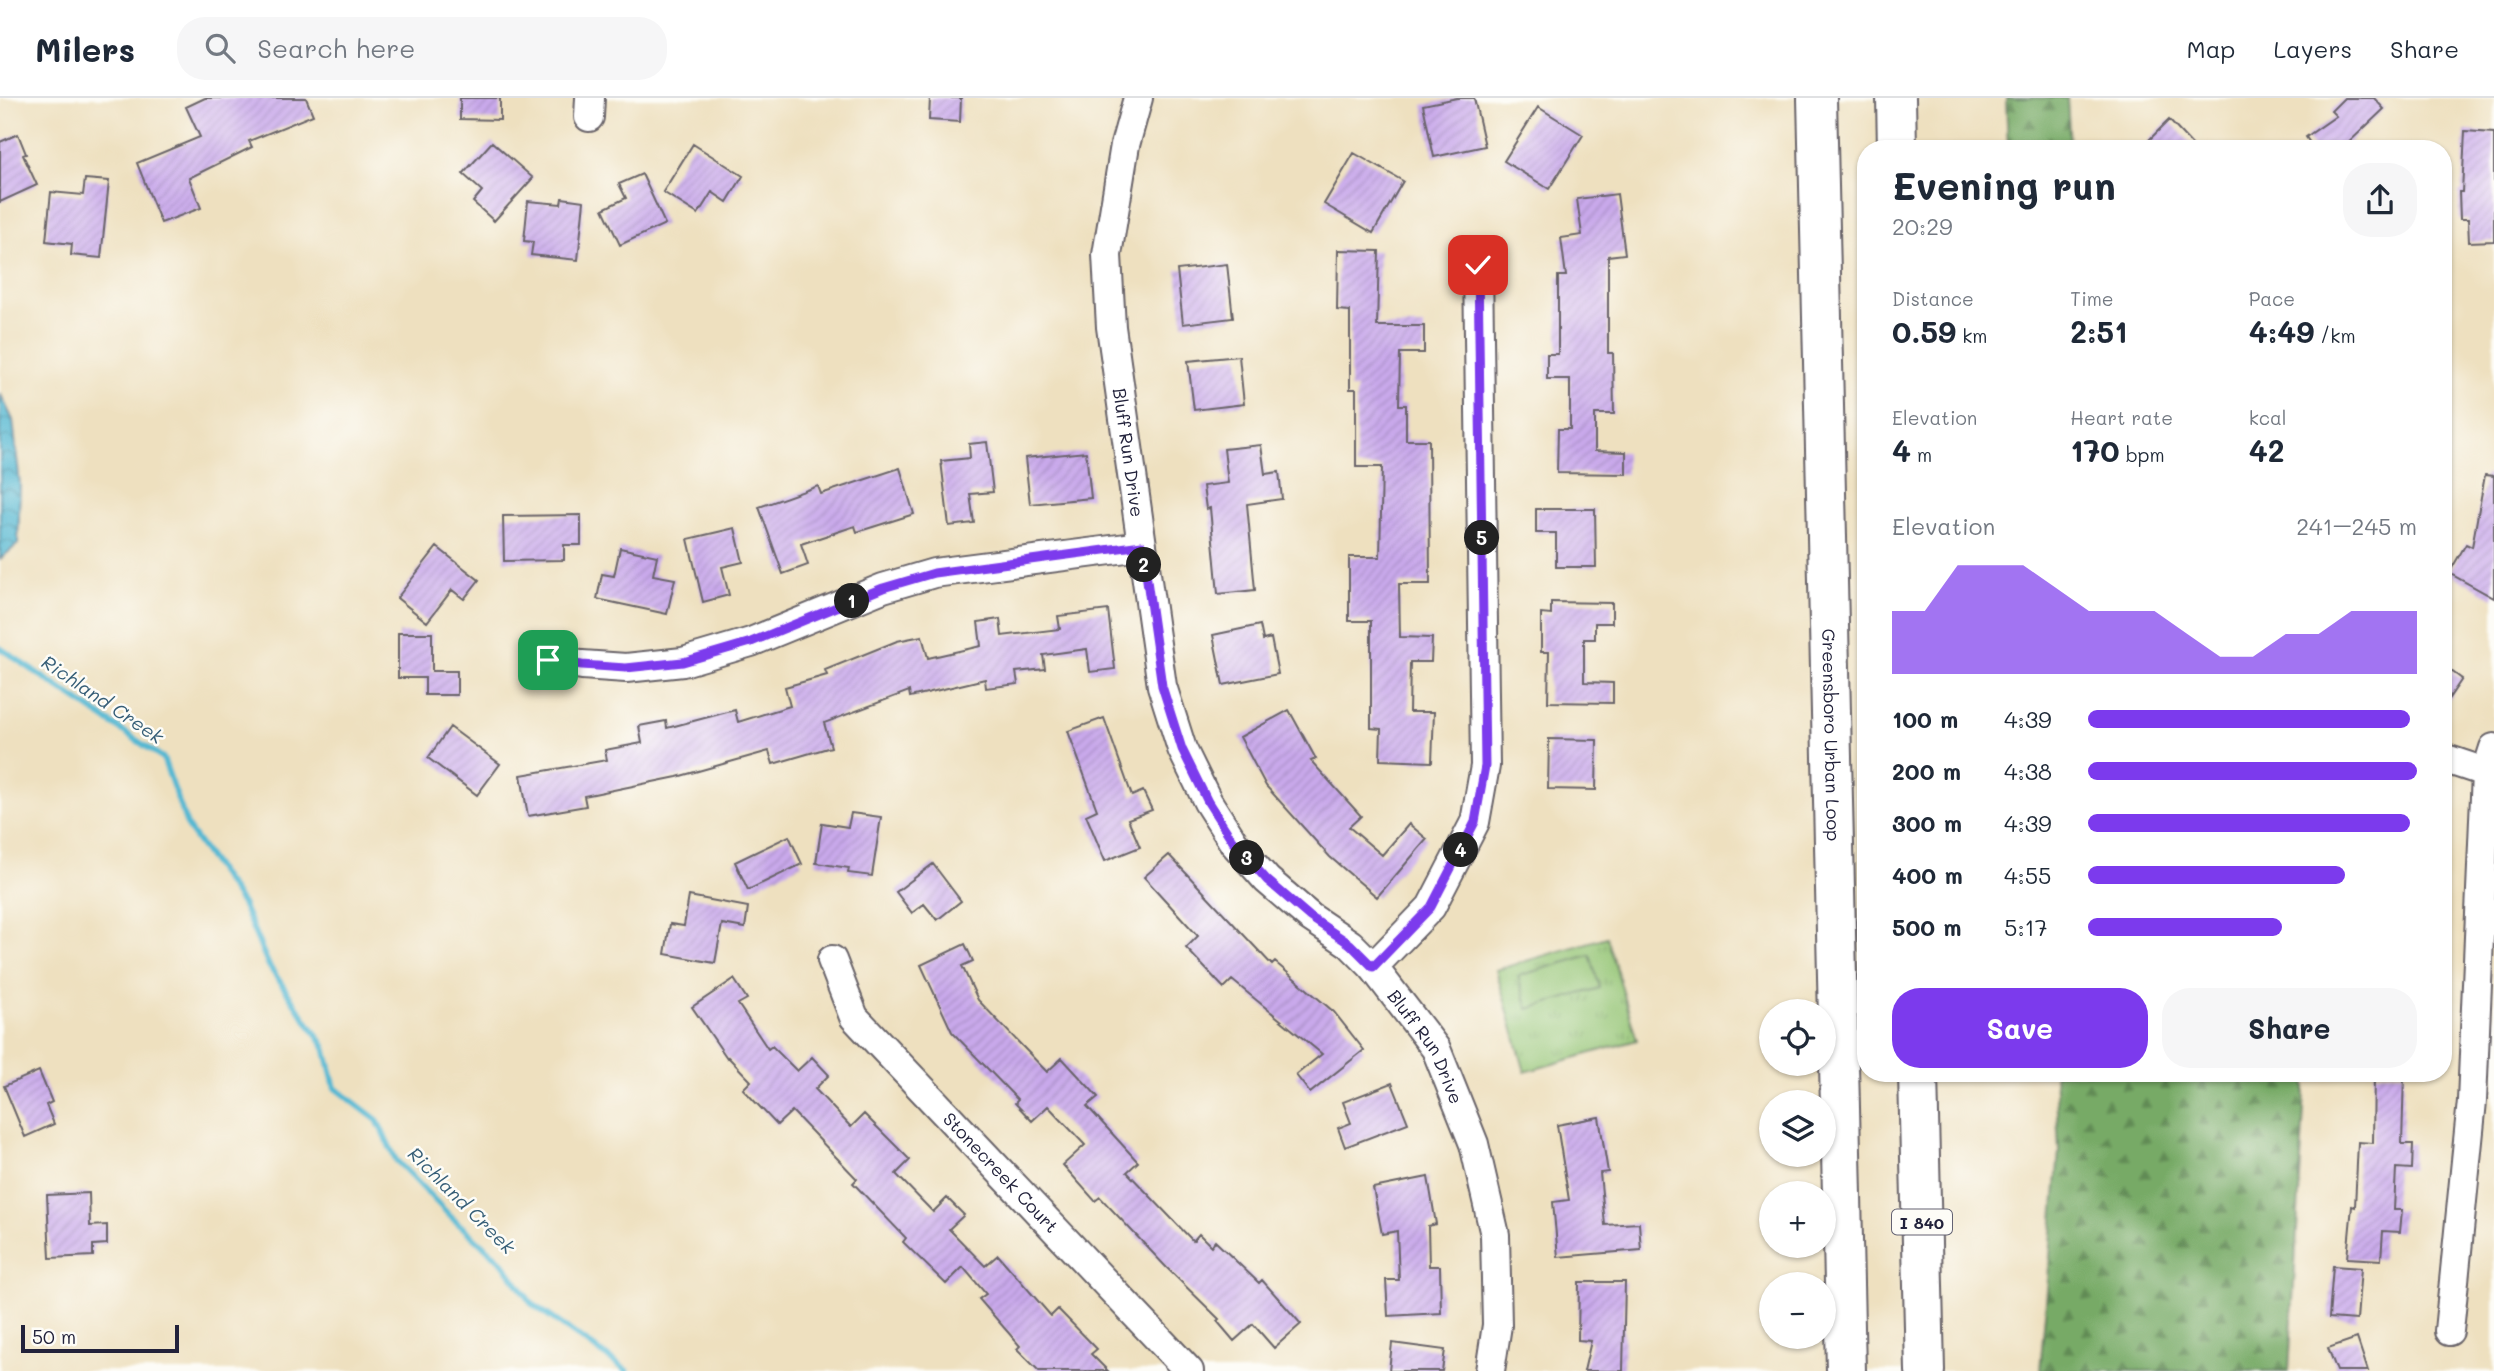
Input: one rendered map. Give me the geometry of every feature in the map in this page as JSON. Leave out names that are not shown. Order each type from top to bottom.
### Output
[{"type":"highway","name":"Greensboro Urban Loop","points":[[1817,98],[1846,1371]]},
{"type":"highway","points":[[1896,98],[1897,140]]},
{"type":"highway","name":"I 840","points":[[1918,1082],[1925,1371]]},
{"type":"street","name":"Bluff Run Drive","points":[[1138,98],[1125,145],[1107,255],[1111,327],[1162,686],[1182,749],[1208,802],[1234,843],[1267,880],[1310,917],[1350,944],[1373,967],[1436,1049],[1475,1144],[1495,1235],[1497,1325],[1490,1371]]},
{"type":"street","points":[[1373,967],[1431,907],[1475,822],[1485,766],[1478,265]]},
{"type":"street","points":[[548,660],[626,668],[683,662],[751,642],[883,588],[934,573],[1142,545]]},
{"type":"street","points":[[2449,1331],[2472,1101],[2491,765],[2452,759]]},
{"type":"street","name":"Stonecreek Court","points":[[832,960],[854,1017],[1189,1371]]},
{"type":"green space","points":[[2006,98],[2067,98],[2069,140],[2008,140]]},
{"type":"green space","points":[[1607,937],[1637,1040],[1525,1072],[1496,970]]},
{"type":"green space","points":[[1590,955],[1600,988],[1528,1009],[1518,976]]},
{"type":"green space","points":[[2055,1082],[2305,1082],[2289,1371],[2040,1371],[2059,1151]]},
{"type":"water","points":[[0,393],[13,420],[20,485],[18,544],[0,559]]},
{"type":"building","points":[[205,98],[306,98],[313,115],[249,141],[252,147],[189,178],[201,208],[161,223],[137,163],[200,137],[186,107]]},
{"type":"building","points":[[460,98],[500,98],[500,120],[460,119]]},
{"type":"building","points":[[930,98],[961,98],[960,122],[929,120]]},
{"type":"building","points":[[1457,98],[1474,98],[1485,146],[1434,157],[1423,105]]},
{"type":"building","points":[[2344,98],[2374,98],[2384,109],[2351,140],[2308,140],[2306,137],[2336,116],[2331,111]]},
{"type":"building","points":[[1538,107],[1583,135],[1549,189],[1504,161]]},
{"type":"building","points":[[2169,120],[2188,140],[2149,140]]},
{"type":"building","points":[[2465,131],[2494,133],[2494,241],[2469,242],[2468,219],[2460,219],[2459,192],[2462,192]]},
{"type":"building","points":[[18,134],[26,154],[23,155],[37,185],[0,202],[0,142]]},
{"type":"building","points":[[492,142],[533,178],[494,221],[473,202],[482,191],[463,174]]},
{"type":"building","points":[[693,144],[743,176],[727,202],[712,192],[698,214],[663,192]]},
{"type":"building","points":[[1354,153],[1403,181],[1373,233],[1324,204]]},
{"type":"building","points":[[642,174],[665,224],[620,245],[603,209],[626,198],[619,184]]},
{"type":"building","points":[[85,179],[109,181],[101,258],[71,255],[72,244],[46,241],[51,192],[83,195]]},
{"type":"building","points":[[1617,194],[1625,254],[1608,256],[1608,353],[1613,353],[1614,414],[1595,414],[1595,451],[1626,452],[1626,474],[1557,473],[1558,429],[1570,429],[1570,379],[1547,379],[1547,354],[1558,354],[1558,276],[1566,276],[1561,238],[1582,235],[1577,199]]},
{"type":"building","points":[[562,198],[584,201],[578,260],[531,255],[533,242],[524,241],[528,201],[561,204]]},
{"type":"building","points":[[1338,250],[1379,251],[1377,326],[1424,326],[1424,353],[1400,353],[1399,405],[1406,405],[1406,440],[1429,440],[1430,584],[1399,584],[1400,637],[1432,638],[1431,662],[1410,662],[1409,712],[1434,712],[1432,762],[1380,760],[1381,729],[1371,728],[1371,621],[1349,621],[1349,557],[1380,557],[1382,467],[1356,467],[1356,389],[1350,389],[1350,311],[1337,310]]},
{"type":"building","points":[[1227,264],[1233,318],[1183,324],[1177,270]]},
{"type":"building","points":[[1239,356],[1244,404],[1194,410],[1188,361]]},
{"type":"building","points":[[987,442],[993,492],[970,494],[974,523],[949,526],[941,461],[970,458],[969,444]]},
{"type":"building","points":[[1261,445],[1265,474],[1279,472],[1282,499],[1247,504],[1255,590],[1218,594],[1210,508],[1206,509],[1203,486],[1228,483],[1224,449]]},
{"type":"building","points":[[1086,452],[1091,498],[1030,504],[1025,458]]},
{"type":"building","points":[[900,468],[914,514],[857,532],[855,526],[801,544],[808,565],[783,574],[759,507],[818,486],[821,494]]},
{"type":"building","points":[[2485,475],[2494,476],[2494,598],[2452,575],[2452,568],[2466,544],[2472,547]]},
{"type":"building","points":[[1536,509],[1595,509],[1596,567],[1556,567],[1556,533],[1536,533]]},
{"type":"building","points":[[581,515],[581,545],[564,545],[564,560],[504,561],[503,516]]},
{"type":"building","points":[[735,528],[743,562],[722,567],[729,595],[703,602],[688,539]]},
{"type":"building","points":[[437,547],[479,580],[464,599],[452,590],[427,622],[397,598]]},
{"type":"building","points":[[620,548],[657,556],[653,575],[675,579],[667,614],[597,599],[602,574],[614,576]]},
{"type":"building","points":[[1551,602],[1612,603],[1612,623],[1595,623],[1595,639],[1584,639],[1584,682],[1613,683],[1613,703],[1548,702],[1549,652],[1541,652],[1541,614],[1551,615]]},
{"type":"building","points":[[1108,610],[1115,669],[1090,672],[1087,649],[1043,655],[1045,669],[1016,672],[1018,684],[986,688],[985,679],[910,697],[909,691],[824,723],[831,747],[773,764],[769,751],[677,777],[584,796],[586,806],[528,816],[521,775],[607,760],[605,750],[642,743],[639,726],[666,721],[667,728],[735,710],[738,722],[790,706],[785,687],[827,675],[825,670],[897,641],[922,636],[928,658],[981,646],[978,622],[1000,619],[1002,636],[1060,629],[1058,616]]},
{"type":"building","points":[[1260,625],[1263,640],[1271,638],[1278,674],[1223,685],[1213,635]]},
{"type":"building","points":[[398,633],[432,633],[432,671],[457,671],[457,695],[425,695],[425,678],[398,678]]},
{"type":"building","points":[[2452,672],[2462,679],[2452,694]]},
{"type":"building","points":[[1289,710],[1316,759],[1311,761],[1361,816],[1349,827],[1382,855],[1409,824],[1427,839],[1377,897],[1330,857],[1266,786],[1240,737]]},
{"type":"building","points":[[1104,718],[1132,796],[1143,791],[1152,810],[1128,819],[1140,847],[1105,861],[1086,815],[1097,810],[1068,731]]},
{"type":"building","points":[[450,727],[500,764],[477,795],[428,758]]},
{"type":"building","points":[[1549,739],[1597,740],[1596,790],[1548,789]]},
{"type":"building","points":[[851,813],[881,817],[872,876],[848,873],[849,868],[816,863],[822,823],[848,827]]},
{"type":"building","points":[[789,836],[802,864],[748,890],[735,862]]},
{"type":"building","points":[[1169,855],[1272,965],[1275,962],[1334,1012],[1364,1050],[1310,1093],[1296,1075],[1322,1054],[1232,980],[1224,988],[1186,948],[1198,936],[1144,877]]},
{"type":"building","points":[[933,864],[961,901],[937,920],[924,904],[912,913],[896,892]]},
{"type":"building","points":[[689,896],[748,907],[745,928],[722,924],[715,963],[665,954],[670,924],[684,926]]},
{"type":"building","points":[[965,944],[973,961],[962,966],[978,1000],[1047,1072],[1062,1058],[1098,1097],[1087,1106],[1138,1162],[1127,1172],[1193,1241],[1199,1234],[1211,1246],[1215,1241],[1259,1283],[1262,1280],[1301,1324],[1274,1348],[1253,1324],[1234,1341],[1217,1321],[1219,1319],[1100,1197],[1095,1201],[1063,1165],[1085,1145],[1048,1106],[1032,1121],[1015,1103],[1018,1100],[952,1032],[921,965]]},
{"type":"building","points":[[734,979],[747,999],[738,1004],[768,1049],[772,1046],[797,1071],[812,1057],[829,1075],[815,1089],[851,1127],[864,1114],[910,1160],[896,1174],[933,1212],[947,1198],[964,1215],[949,1229],[985,1266],[998,1255],[1051,1316],[1058,1309],[1097,1349],[1091,1354],[1108,1371],[1039,1371],[1017,1349],[1020,1346],[979,1299],[986,1294],[963,1267],[946,1284],[903,1242],[906,1238],[853,1183],[857,1179],[792,1111],[777,1125],[743,1089],[751,1081],[727,1058],[692,1007]]},
{"type":"building","points":[[39,1071],[52,1102],[46,1105],[54,1124],[25,1137],[4,1086]]},
{"type":"building","points":[[2374,1082],[2404,1082],[2402,1144],[2413,1144],[2412,1169],[2396,1168],[2394,1210],[2402,1210],[2400,1232],[2383,1231],[2381,1260],[2347,1258],[2352,1206],[2355,1207],[2358,1142],[2373,1143]]},
{"type":"building","points":[[1392,1083],[1408,1123],[1345,1147],[1338,1128],[1351,1123],[1343,1102]]},
{"type":"building","points":[[1599,1117],[1608,1172],[1600,1173],[1605,1225],[1639,1223],[1641,1250],[1558,1257],[1553,1202],[1569,1200],[1557,1125]]},
{"type":"building","points":[[1428,1177],[1436,1224],[1428,1226],[1429,1266],[1440,1266],[1441,1313],[1388,1316],[1386,1280],[1399,1280],[1397,1231],[1382,1234],[1373,1188]]},
{"type":"building","points":[[89,1193],[90,1226],[107,1225],[107,1244],[93,1245],[93,1256],[50,1258],[47,1195]]},
{"type":"building","points":[[2333,1266],[2361,1268],[2357,1320],[2329,1318]]},
{"type":"building","points":[[1579,1282],[1625,1282],[1623,1371],[1584,1371],[1591,1341],[1578,1340]]},
{"type":"building","points":[[2357,1338],[2368,1371],[2337,1371],[2328,1348]]},
{"type":"building","points":[[1392,1343],[1445,1350],[1442,1371],[1389,1371]]},
{"type":"waterway","name":"Richland Creek","points":[[0,648],[163,758],[188,828],[242,904],[269,966],[325,1047],[335,1088],[377,1120],[396,1160],[451,1217],[503,1263],[531,1303],[627,1371]]},
{"type":"route","points":[[548,660],[626,668],[683,662],[751,642],[883,588],[934,573],[1142,545],[1162,686],[1182,749],[1208,802],[1234,843],[1267,880],[1310,917],[1350,944],[1373,967],[1431,907],[1475,822],[1485,766],[1478,265]]}]
